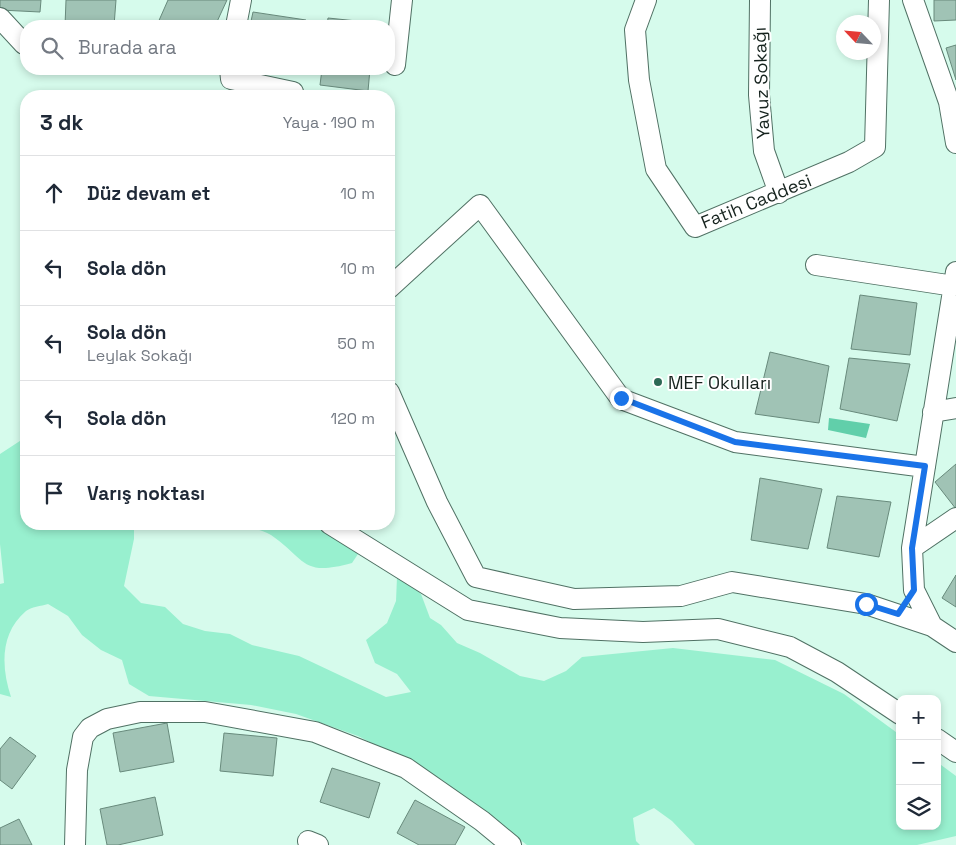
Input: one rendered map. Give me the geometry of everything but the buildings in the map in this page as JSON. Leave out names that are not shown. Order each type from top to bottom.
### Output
[{"type":"street","points":[[237,20],[241,0]]},
{"type":"street","points":[[395,65],[402,0]]},
{"type":"street","name":"Fatih Caddesi","points":[[646,0],[635,30],[639,80],[656,168],[695,227],[849,162],[875,147],[879,0]]},
{"type":"street","name":"Yavuz Sokağı","points":[[760,0],[760,104],[764,151],[779,193]]},
{"type":"street","points":[[913,0],[922,32],[949,102],[956,143]]},
{"type":"street","points":[[0,18],[20,40]]},
{"type":"street","points":[[231,75],[232,79],[284,90]]},
{"type":"street","points":[[395,283],[480,205],[621,398],[735,442],[925,466]]},
{"type":"street","points":[[816,265],[955,279],[912,548],[914,590],[932,626]]},
{"type":"street","points":[[395,406],[437,502],[476,577],[574,599],[681,596],[732,582],[866,604],[932,626],[956,642]]},
{"type":"street","points":[[933,412],[956,408]]},
{"type":"street","points":[[912,548],[956,518]]},
{"type":"street","points":[[340,530],[468,610],[560,628],[643,632],[718,629],[790,647],[837,672],[896,711]]},
{"type":"street","points":[[898,614],[914,590]]},
{"type":"street","points":[[76,845],[77,770],[83,738],[90,728],[107,718],[140,712],[205,712],[315,732],[406,768],[482,821],[511,845]]},
{"type":"street","points":[[938,740],[956,752]]},
{"type":"shaded area","points":[[829,418],[870,424],[866,438],[828,430]]},
{"type":"shaded area","points":[[20,441],[20,530],[134,530],[134,539],[124,586],[141,603],[165,607],[183,624],[205,631],[230,634],[252,645],[299,656],[386,697],[411,692],[397,674],[375,663],[366,640],[387,623],[396,601],[397,577],[409,582],[421,594],[430,618],[441,625],[457,643],[480,653],[520,676],[544,681],[566,671],[582,657],[673,648],[775,660],[844,694],[896,732],[896,830],[941,830],[941,765],[956,776],[956,836],[917,845],[695,845],[672,821],[654,808],[633,818],[636,841],[640,845],[527,845],[441,779],[358,736],[296,714],[251,705],[149,696],[129,684],[122,660],[101,650],[82,635],[68,616],[48,604],[26,611],[11,630],[7,640],[4,662],[11,697],[0,694],[0,584],[4,583],[0,544],[0,454]]},
{"type":"shaded area","points":[[258,530],[335,530],[362,548],[352,563],[335,567],[313,567],[299,559],[271,535]]},
{"type":"place","name":"MEF Okulları","points":[[658,382]]},
{"type":"route","points":[[621,398],[735,442],[925,466],[912,548],[914,590],[898,614],[866,604]]}]
